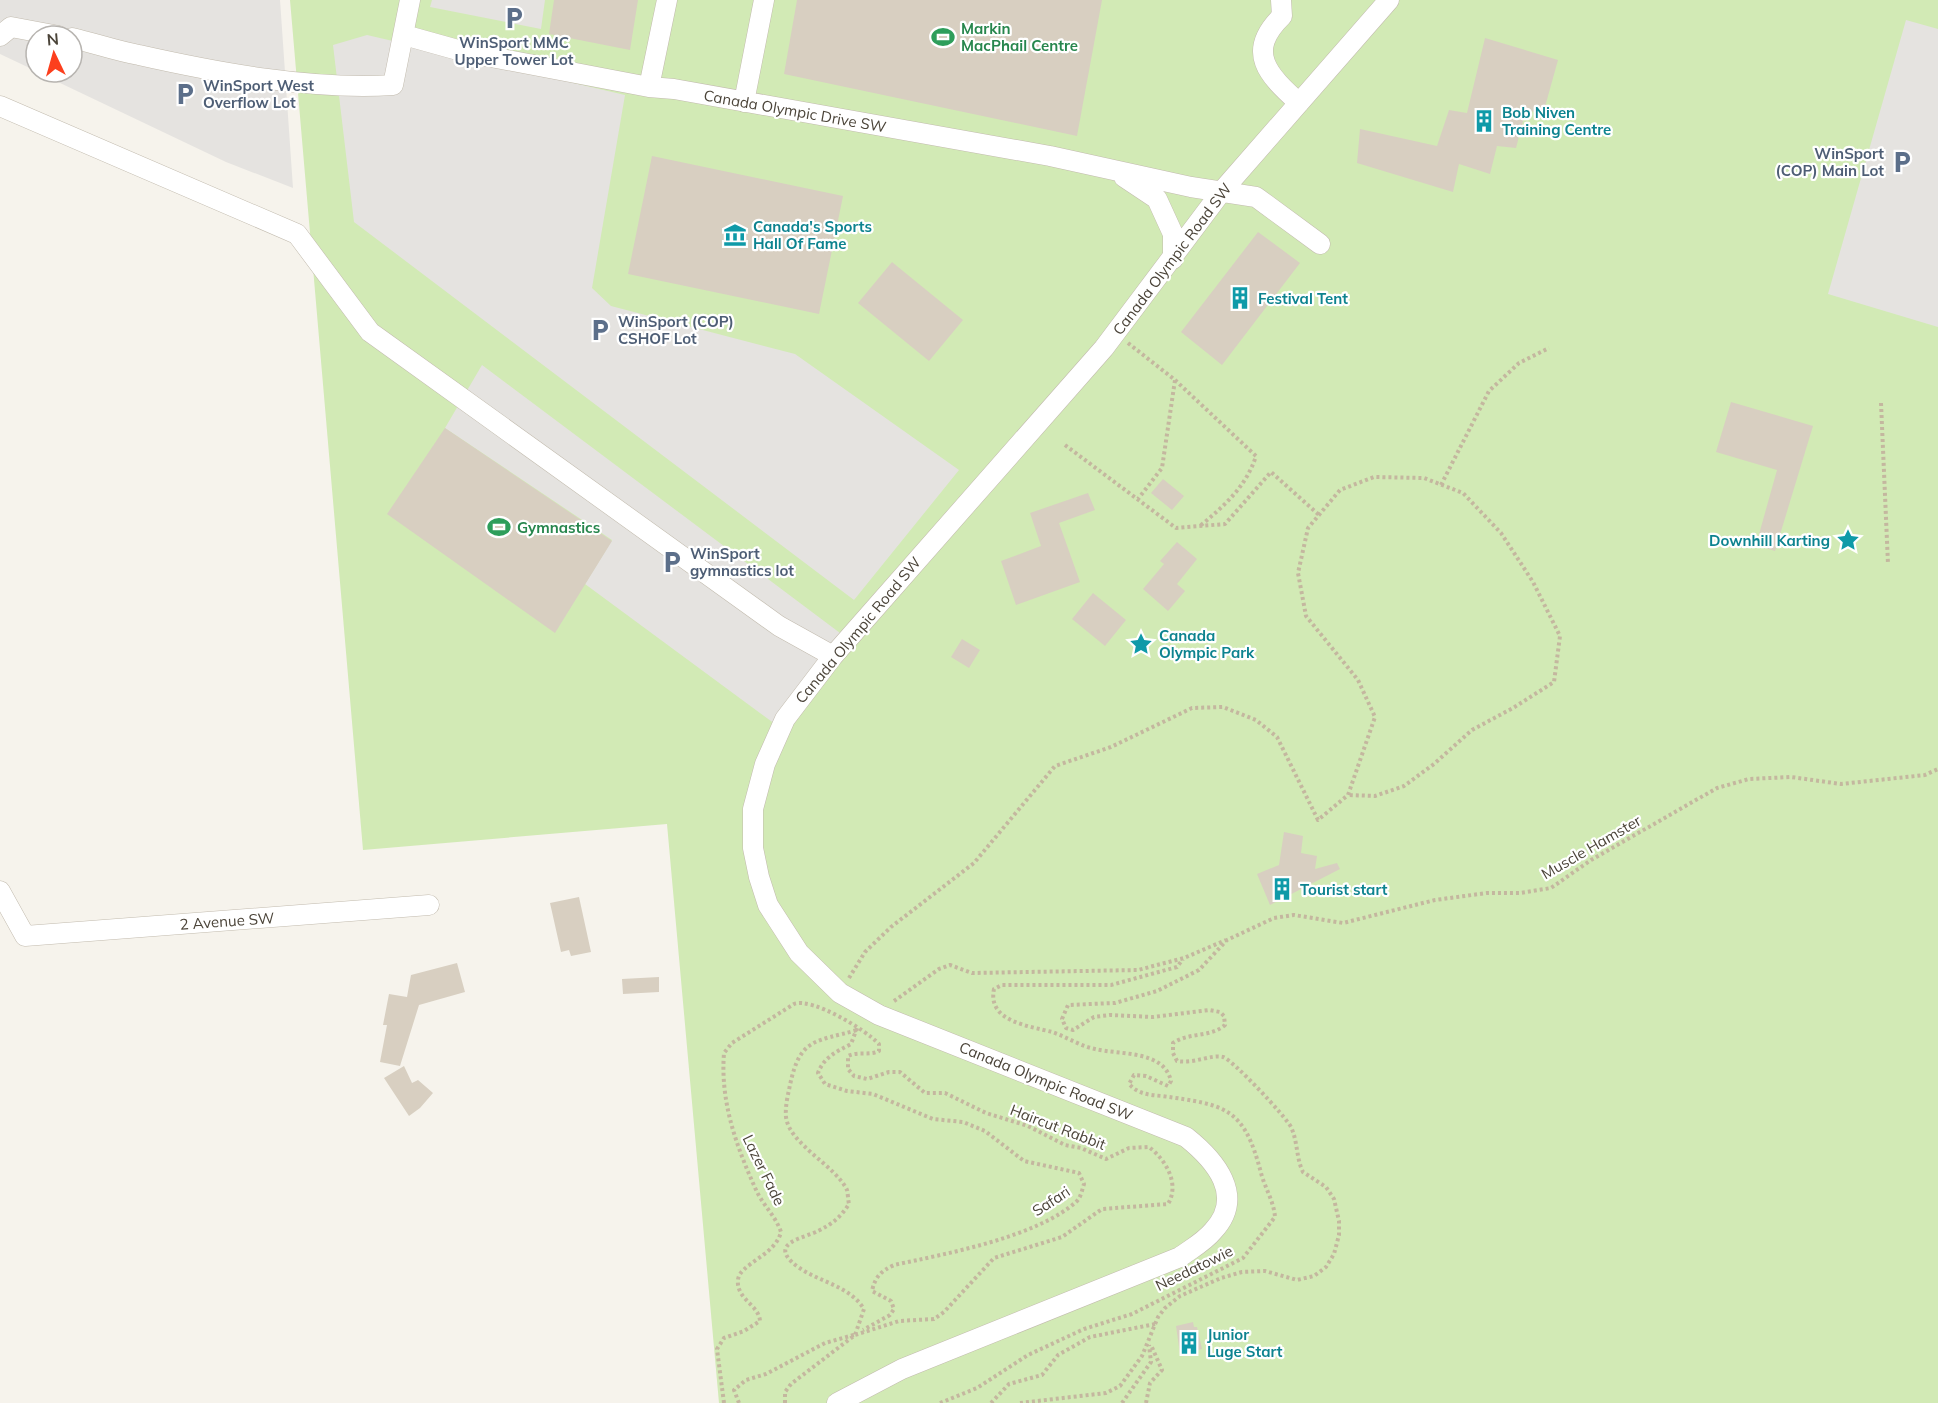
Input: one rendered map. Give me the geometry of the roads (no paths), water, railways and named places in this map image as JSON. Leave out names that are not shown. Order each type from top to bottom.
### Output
[{"type":"street","points":[[84,42],[139,56],[221,70],[351,88],[393,85],[410,0]]},
{"type":"street","points":[[649,87],[667,0]]},
{"type":"street","points":[[744,102],[764,0]]},
{"type":"street","points":[[1281,0],[1282,16],[1268,30],[1261,47],[1268,72],[1299,103]]},
{"type":"street","name":"Canada Olympic Road SW","points":[[837,1403],[844,1397],[902,1369],[1180,1257],[1213,1232],[1224,1215],[1226,1188],[1218,1168],[1186,1137],[879,1015],[840,993],[818,973],[783,932],[768,905],[759,877],[753,848],[753,809],[765,764],[785,719],[833,656],[1115,334],[1222,191],[1367,21],[1389,0]]},
{"type":"street","points":[[0,36],[11,27],[24,29]]},
{"type":"street","name":"Canada Olympic Drive SW","points":[[404,35],[465,52],[649,87],[674,89],[1050,156],[1117,172],[1256,197],[1320,244]]},
{"type":"street","points":[[0,106],[297,234],[370,332],[779,627],[833,656]]},
{"type":"street","points":[[1117,172],[1157,200],[1173,234],[1173,259]]},
{"type":"street","name":"2 Avenue SW","points":[[0,891],[25,936],[429,905]]},
{"type":"place","name":"WinSport MMC Upper Tower Lot","points":[[514,18]]},
{"type":"place","name":"Markin MacPhail Centre","points":[[943,37]]},
{"type":"place","name":"WinSport West Overflow Lot","points":[[185,94]]},
{"type":"place","name":"Bob Niven Training Centre","points":[[1484,121]]},
{"type":"place","name":"WinSport (COP) Main Lot","points":[[1902,162]]},
{"type":"place","name":"Canada's Sports Hall Of Fame","points":[[735,235]]},
{"type":"place","name":"Festival Tent","points":[[1240,298]]},
{"type":"place","name":"WinSport (COP) CSHOF Lot","points":[[600,330]]},
{"type":"place","name":"Gymnastics","points":[[499,527]]},
{"type":"place","name":"Downhill Karting","points":[[1848,540]]},
{"type":"place","name":"WinSport gymnastics lot","points":[[672,562]]},
{"type":"place","name":"Canada Olympic Park","points":[[1141,644]]},
{"type":"place","name":"Tourist start","points":[[1282,889]]},
{"type":"place","name":"Junior Luge Start","points":[[1189,1343]]}]
